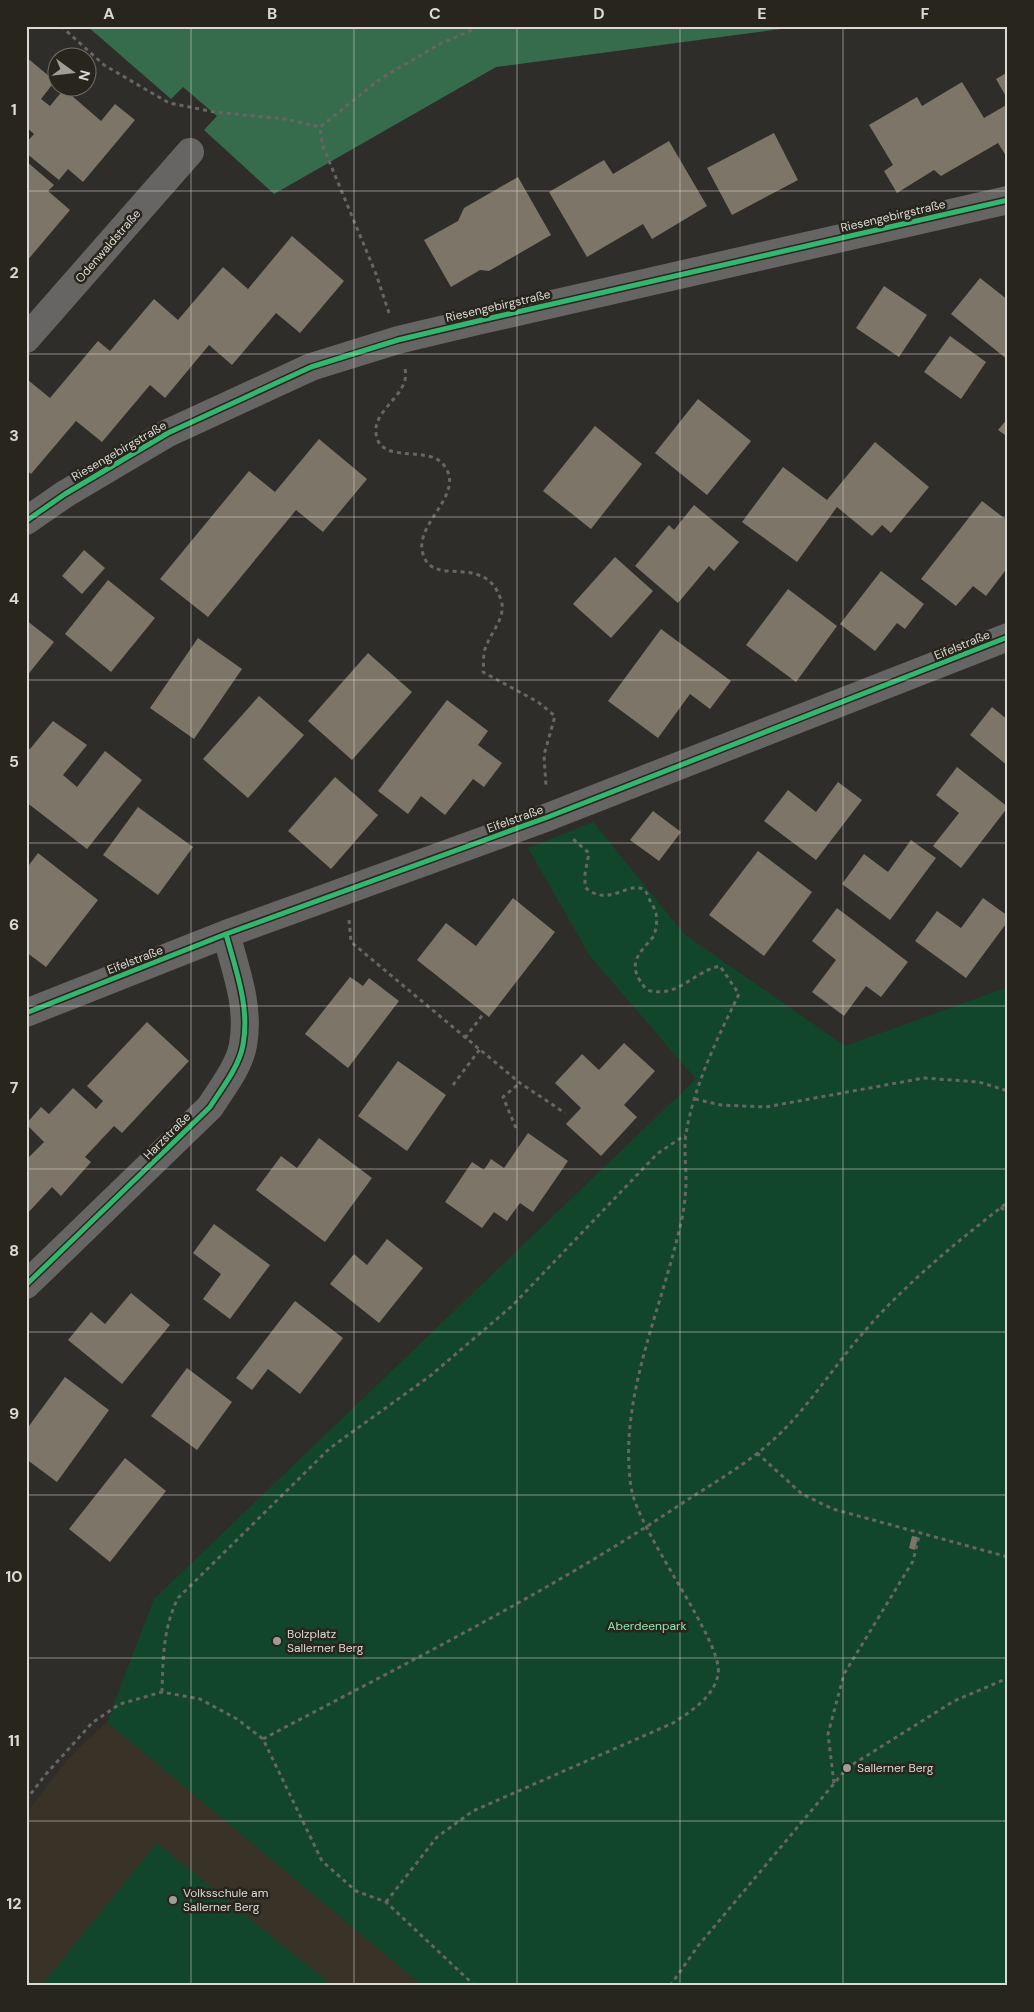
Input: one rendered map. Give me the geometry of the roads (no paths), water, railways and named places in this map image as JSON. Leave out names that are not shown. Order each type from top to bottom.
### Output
[{"type":"street","name":"Odenwaldstraße","points":[[26,339],[190,152]]},
{"type":"street","name":"Riesengebirgstraße","points":[[26,521],[65,494],[168,433],[311,366],[398,340],[1008,200]]},
{"type":"street","name":"Eifelstraße","points":[[26,1013],[226,934],[548,817],[883,688],[1008,637]]},
{"type":"street","name":"Harzstraße","points":[[26,1285],[210,1107],[231,1073],[243,1046],[245,1003],[226,934]]},
{"type":"place","name":"Bolzplatz Sallerner Berg","points":[[277,1641]]},
{"type":"place","name":"Sallerner Berg","points":[[847,1768]]},
{"type":"place","name":"Volksschule am Sallerner Berg","points":[[173,1900]]},
{"type":"park label","name":"Aberdeenpark","points":[[647,1626]]}]
